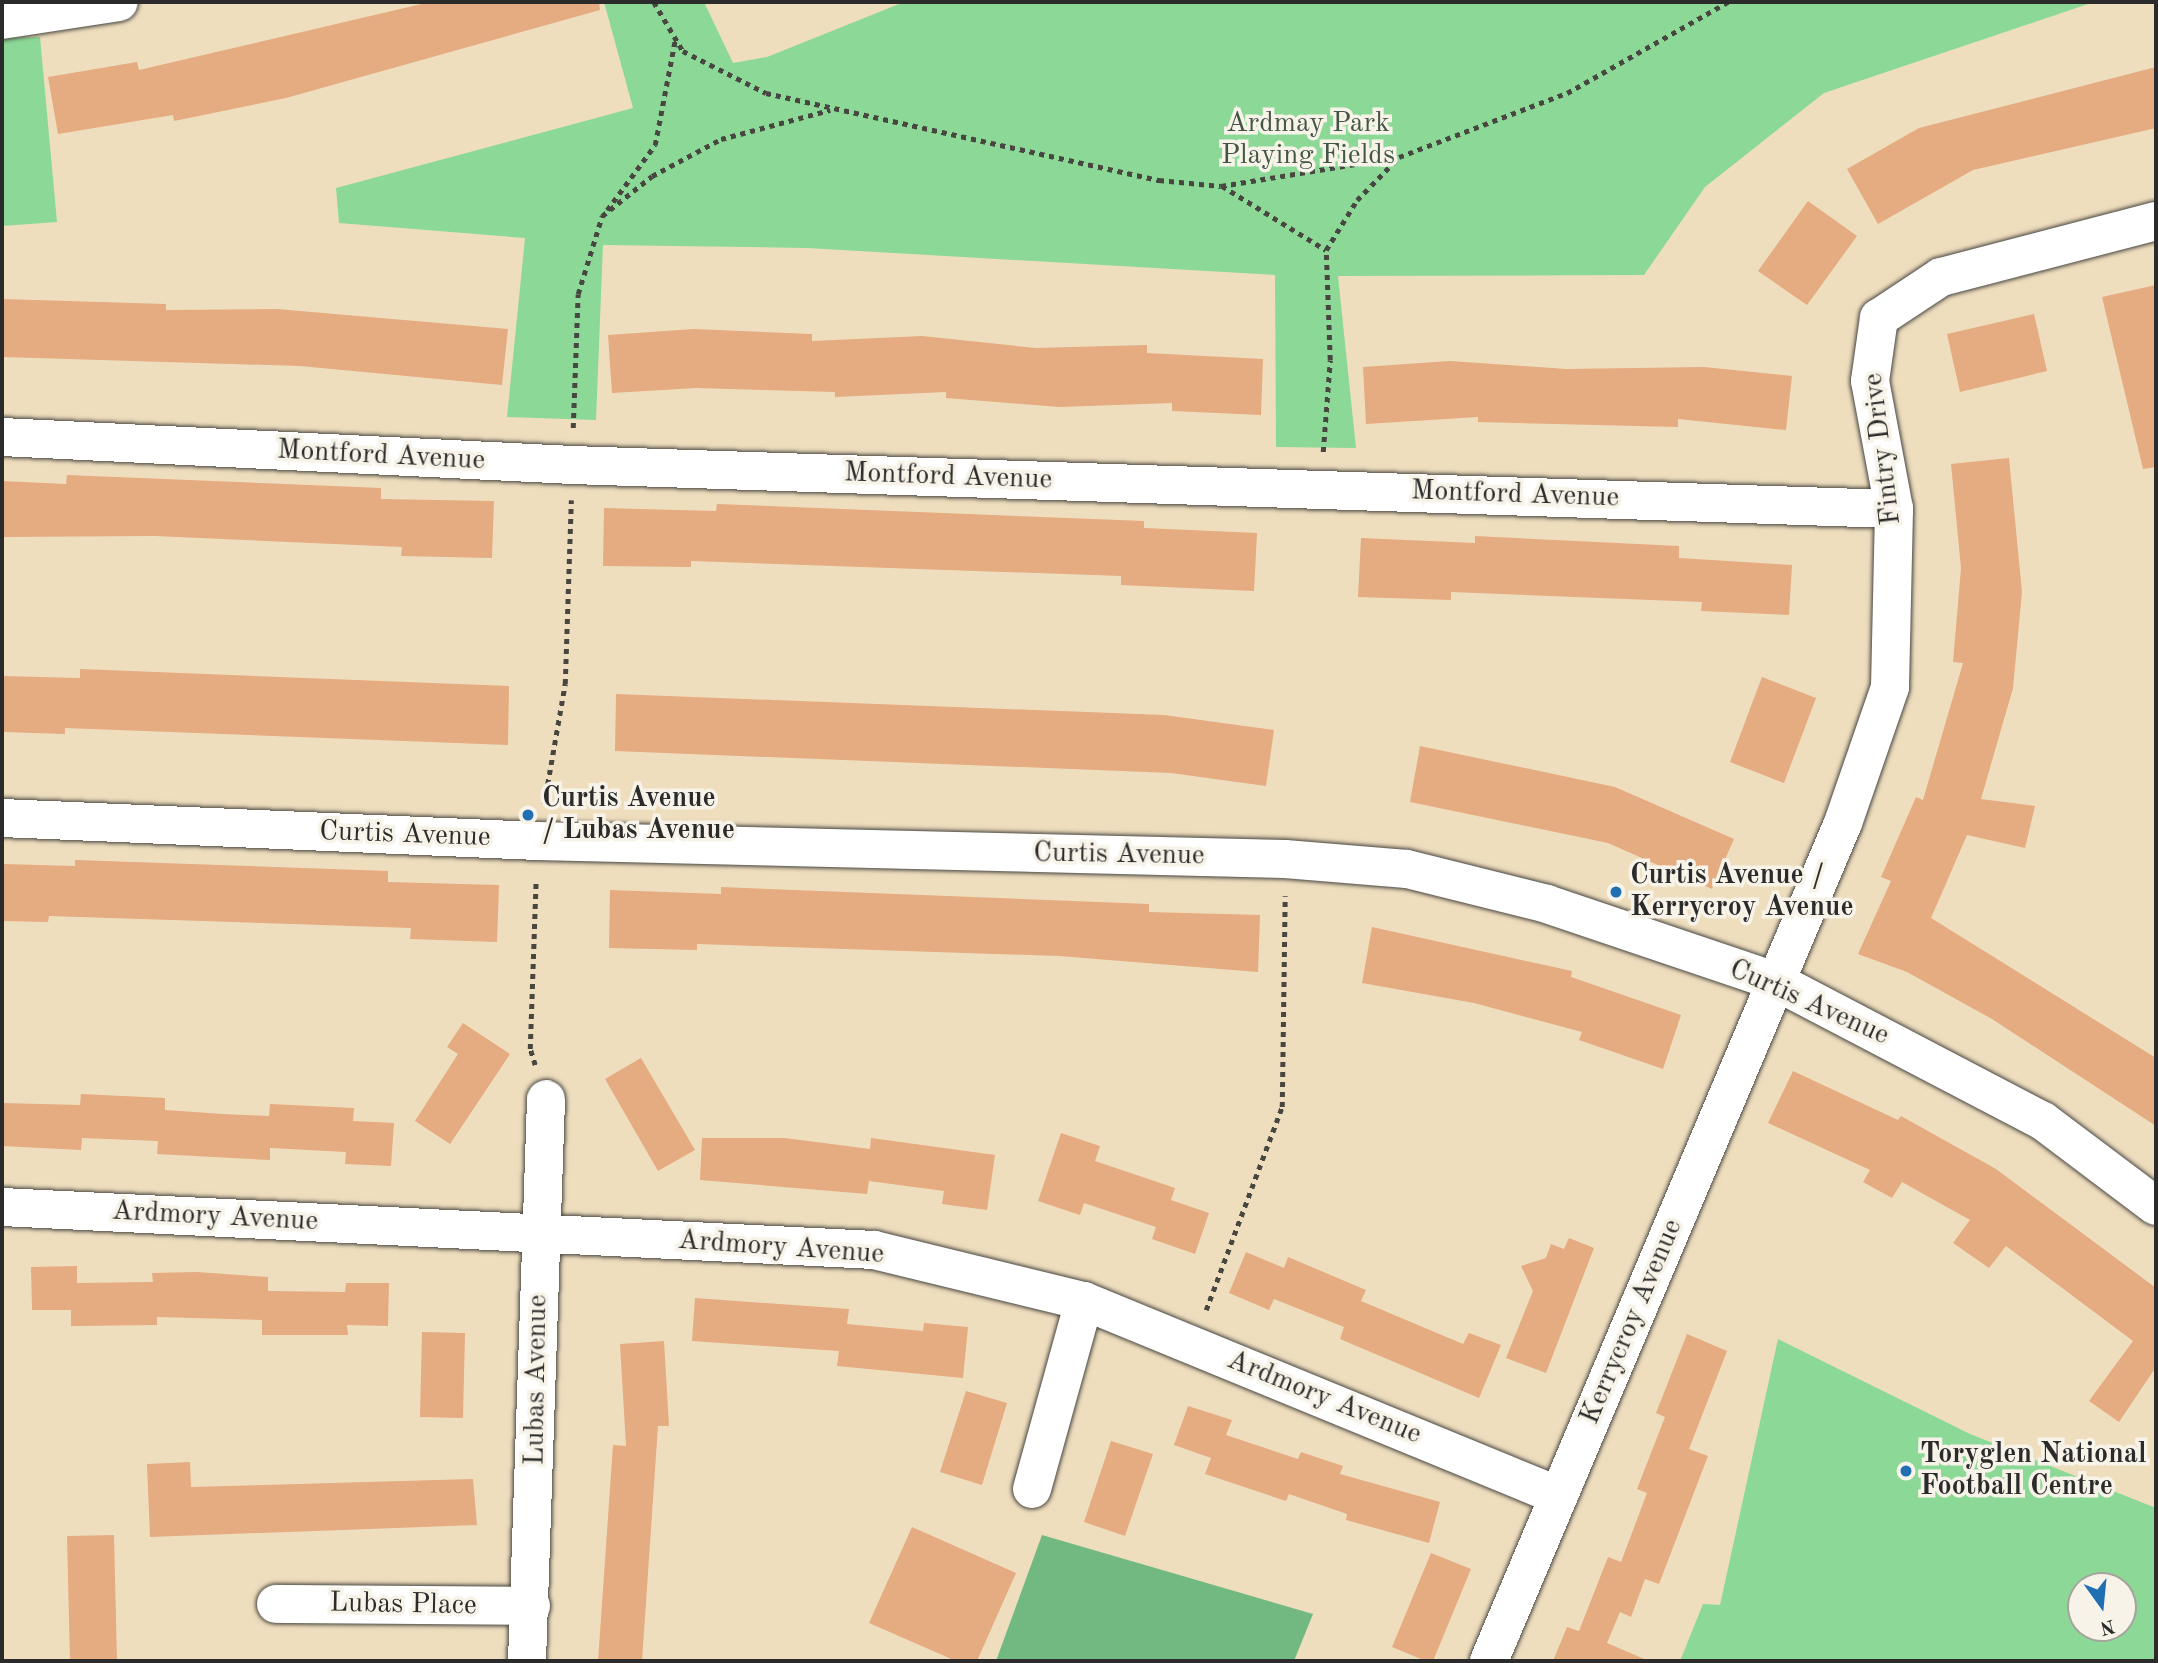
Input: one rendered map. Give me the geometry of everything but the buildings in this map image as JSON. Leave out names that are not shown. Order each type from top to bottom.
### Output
[{"type":"street","points":[[2,20],[119,2]]},
{"type":"street","name":"Fintry Drive","points":[[1775,981],[1843,823],[1890,687],[1894,509],[1870,381],[1879,317],[1941,277],[2156,221]]},
{"type":"street","name":"Montford Avenue","points":[[2,437],[572,465],[1894,509]]},
{"type":"street","name":"Curtis Avenue","points":[[2,818],[537,841],[1285,859],[1406,869],[1547,904],[1775,981],[2043,1121],[2156,1206]]},
{"type":"street","name":"Kerrycroy Avenue","points":[[1489,1661],[1775,981]]},
{"type":"street","name":"Lubas Avenue","points":[[527,1661],[531,1606],[546,1099]]},
{"type":"street","name":"Ardmory Avenue","points":[[2,1207],[874,1250],[1084,1301],[1559,1496]]},
{"type":"street","points":[[1032,1489],[1084,1301]]},
{"type":"street","name":"Lubas Place","points":[[276,1604],[531,1606]]},
{"type":"path","points":[[654,2],[683,51],[766,93],[831,110],[1159,180],[1221,186],[1399,157],[1567,93],[1728,2]]},
{"type":"path","points":[[546,1099],[530,1049],[537,841],[565,684],[578,295],[602,216],[655,145],[675,38]]},
{"type":"path","points":[[602,216],[652,176],[721,139],[831,110]]},
{"type":"path","points":[[1320,488],[1330,360],[1326,250],[1357,200],[1399,157]]},
{"type":"path","points":[[1221,186],[1326,250]]},
{"type":"path","points":[[1193,1344],[1282,1107],[1285,859]]},
{"type":"green space","name":"Ardmay Park Playing Fields","points":[[604,2],[704,2],[733,63],[767,57],[904,2],[2094,2],[1824,93],[1705,187],[1644,275],[1338,276],[1356,448],[1276,447],[1275,275],[807,248],[603,245],[596,420],[507,417],[525,238],[339,223],[336,188],[633,108]]},
{"type":"green space","points":[[40,37],[57,222],[2,226],[2,38]]},
{"type":"green space","name":"Toryglen National Football Centre","points":[[1778,1339],[1970,1434],[2156,1508],[2156,1661],[1680,1661],[1703,1604],[1720,1605]]},
{"type":"green space","points":[[1042,1535],[1313,1614],[1294,1661],[996,1661]]},
{"type":"place","name":"Curtis Avenue / Lubas Avenue","points":[[528,815]]},
{"type":"place","name":"Curtis Avenue / Kerrycroy Avenue","points":[[1616,892]]},
{"type":"place","name":"Toryglen National Football Centre","points":[[1906,1471]]}]
